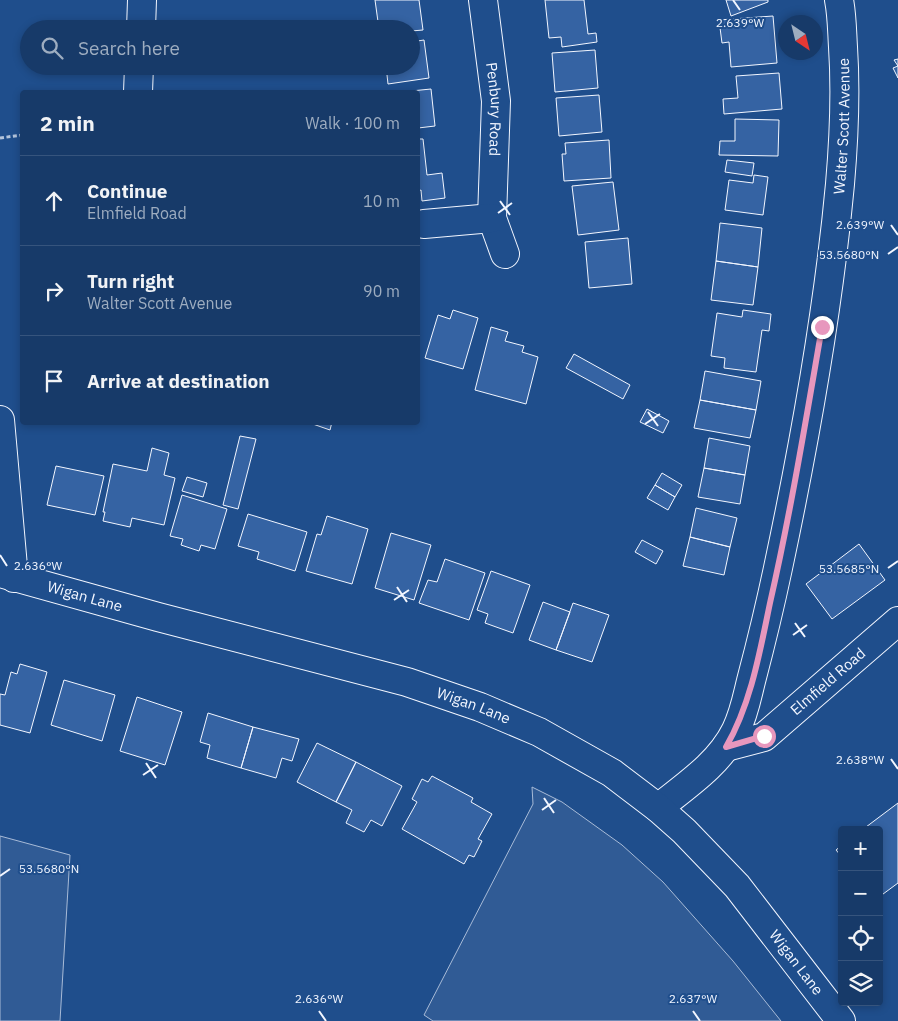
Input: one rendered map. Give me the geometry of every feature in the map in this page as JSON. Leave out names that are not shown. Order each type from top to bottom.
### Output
[{"type":"main road","points":[[141,20],[142,0]]},
{"type":"main road","name":"Penbury Road","points":[[483,0],[496,101],[492,218],[505,254]]},
{"type":"main road","name":"Walter Scott Avenue","points":[[658,808],[697,777],[726,747],[737,728],[744,710],[761,646],[790,513],[834,249],[844,135],[845,72],[839,0]]},
{"type":"main road","points":[[138,90],[139,75]]},
{"type":"main road","points":[[424,224],[492,218]]},
{"type":"main road","points":[[0,420],[7,575]]},
{"type":"main road","name":"Wigan Lane","points":[[7,575],[158,617],[407,682],[480,707],[540,732],[612,773],[658,808],[684,831],[736,886],[841,1021]]},
{"type":"main road","name":"Elmfield Road","points":[[726,747],[764,736],[898,621]]},
{"type":"path","points":[[0,138],[20,135]]},
{"type":"shaded area","points":[[532,787],[562,802],[622,845],[663,882],[733,961],[781,1021],[433,1021],[424,1015],[533,804]]},
{"type":"shaded area","points":[[0,836],[70,855],[60,1021],[0,1021]]},
{"type":"building","points":[[375,0],[419,0],[423,30],[420,30],[420,20],[378,20]]},
{"type":"building","points":[[545,0],[584,0],[588,34],[596,33],[597,42],[562,47],[561,37],[549,38]]},
{"type":"building","points":[[726,0],[768,0],[768,2],[731,16]]},
{"type":"building","points":[[773,16],[777,63],[731,67],[729,42],[722,43],[719,20]]},
{"type":"building","points":[[424,40],[429,78],[388,84],[387,75],[420,75],[420,41]]},
{"type":"building","points":[[595,50],[598,88],[555,92],[552,53]]},
{"type":"building","points":[[898,66],[898,78],[893,68]]},
{"type":"building","points":[[779,73],[782,109],[724,114],[723,99],[738,98],[736,76]]},
{"type":"building","points":[[431,89],[435,126],[420,128],[420,90]]},
{"type":"building","points":[[599,95],[602,132],[559,136],[556,98]]},
{"type":"building","points":[[735,119],[779,120],[778,156],[719,155],[720,141],[735,141]]},
{"type":"building","points":[[420,139],[423,139],[427,175],[442,173],[445,198],[422,201]]},
{"type":"building","points":[[609,140],[611,178],[564,181],[562,154],[566,154],[565,143]]},
{"type":"building","points":[[727,160],[754,163],[752,176],[725,172]]},
{"type":"building","points":[[754,175],[768,177],[763,215],[725,210],[729,180],[753,183]]},
{"type":"building","points":[[613,182],[619,230],[578,235],[572,186]]},
{"type":"building","points":[[720,223],[762,228],[758,267],[716,261]]},
{"type":"building","points":[[628,238],[632,284],[589,288],[585,242]]},
{"type":"building","points":[[716,261],[758,267],[753,305],[711,300]]},
{"type":"building","points":[[453,310],[478,318],[463,369],[425,358],[438,315],[450,319]]},
{"type":"building","points":[[743,310],[771,314],[769,331],[762,330],[756,372],[724,368],[725,358],[711,356],[717,313],[742,317]]},
{"type":"building","points":[[491,327],[508,332],[505,341],[524,346],[522,352],[538,357],[526,404],[475,390]]},
{"type":"building","points":[[574,354],[630,385],[623,399],[566,368]]},
{"type":"building","points":[[705,371],[761,381],[756,410],[700,400]]},
{"type":"building","points":[[700,400],[756,410],[750,438],[694,428]]},
{"type":"building","points":[[647,409],[669,421],[663,433],[640,422]]},
{"type":"building","points":[[316,425],[331,425],[330,430]]},
{"type":"building","points":[[240,436],[256,439],[238,509],[223,505]]},
{"type":"building","points":[[709,438],[750,446],[745,475],[704,468]]},
{"type":"building","points":[[152,448],[169,453],[164,475],[175,478],[164,525],[132,518],[130,527],[103,521],[105,512],[103,512],[113,464],[147,471]]},
{"type":"building","points":[[56,466],[104,476],[95,515],[47,505]]},
{"type":"building","points":[[704,468],[745,475],[740,504],[698,497]]},
{"type":"building","points":[[662,473],[682,485],[675,497],[655,485]]},
{"type":"building","points":[[187,477],[207,483],[203,497],[182,491]]},
{"type":"building","points":[[655,485],[675,497],[668,510],[647,498]]},
{"type":"building","points":[[182,495],[227,509],[215,549],[201,545],[199,551],[181,545],[183,539],[170,536]]},
{"type":"building","points":[[696,508],[737,518],[730,547],[690,537]]},
{"type":"building","points":[[248,514],[307,532],[295,571],[257,559],[259,552],[238,546]]},
{"type":"building","points":[[327,516],[368,529],[352,584],[306,571],[317,534],[321,535]]},
{"type":"building","points":[[391,533],[431,545],[414,600],[375,588]]},
{"type":"building","points":[[690,537],[730,547],[724,575],[683,566]]},
{"type":"building","points":[[642,540],[663,551],[656,564],[635,552]]},
{"type":"building","points":[[859,544],[885,580],[832,619],[806,584]]},
{"type":"building","points":[[445,559],[485,573],[469,620],[419,603],[428,580],[437,582]]},
{"type":"building","points":[[491,571],[530,585],[513,633],[485,623],[488,614],[477,610]]},
{"type":"building","points":[[543,602],[570,612],[556,650],[529,640]]},
{"type":"building","points":[[573,603],[609,615],[592,662],[556,650]]},
{"type":"building","points":[[20,664],[47,672],[30,733],[0,725],[0,694],[5,695],[11,672],[17,674]]},
{"type":"building","points":[[64,680],[115,695],[102,741],[51,725]]},
{"type":"building","points":[[137,697],[182,712],[165,765],[120,751]]},
{"type":"building","points":[[208,713],[253,727],[241,768],[207,758],[210,745],[200,742]]},
{"type":"building","points":[[253,727],[299,739],[292,761],[282,758],[276,778],[241,768]]},
{"type":"building","points":[[317,743],[356,762],[336,802],[297,782]]},
{"type":"building","points":[[356,762],[402,786],[382,826],[371,820],[364,832],[346,823],[352,810],[336,802]]},
{"type":"building","points":[[432,776],[473,798],[471,802],[492,814],[478,839],[482,841],[474,857],[469,855],[464,864],[402,829],[417,802],[412,799],[422,779],[428,782]]},
{"type":"building","points":[[898,803],[898,883],[883,894],[883,826],[867,826]]},
{"type":"route","points":[[764,736],[726,747],[737,728],[744,710],[761,646],[790,513],[822,327]]}]
